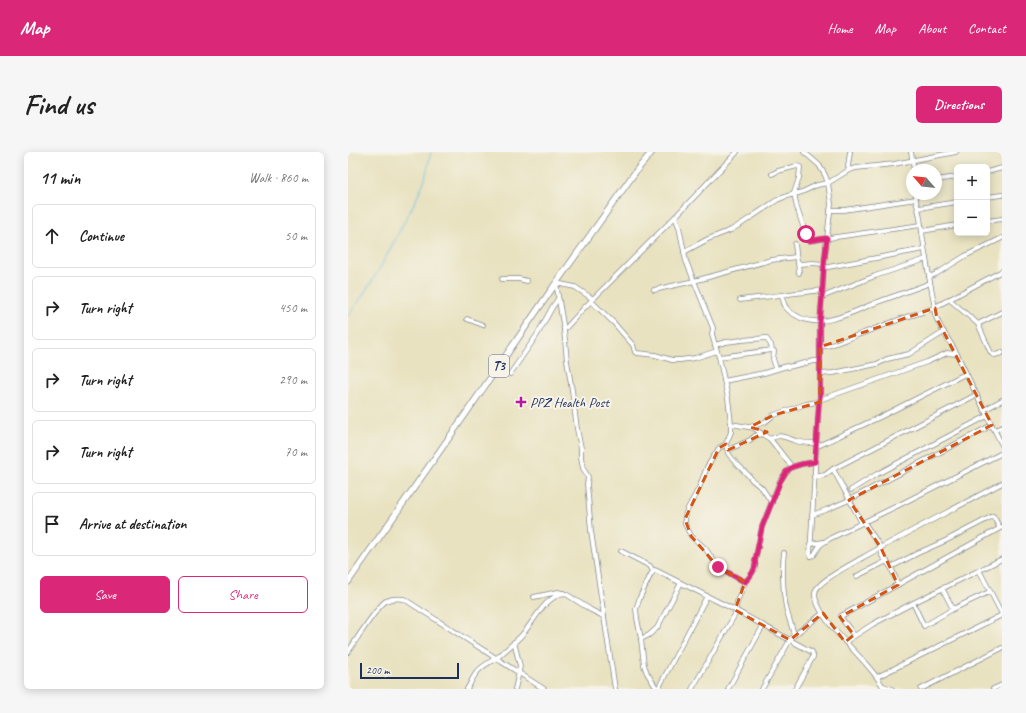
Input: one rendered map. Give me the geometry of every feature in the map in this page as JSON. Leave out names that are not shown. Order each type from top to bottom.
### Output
[{"type":"highway","name":"T3","points":[[348,582],[556,283],[636,171],[652,152]]},
{"type":"street","points":[[564,330],[737,152]]},
{"type":"street","points":[[804,152],[819,164],[825,175],[828,183],[831,204],[824,266],[820,322],[820,374],[810,544],[811,556],[813,556],[828,539],[1002,453]]},
{"type":"street","points":[[849,170],[848,166],[850,152]]},
{"type":"street","points":[[911,152],[913,164]]},
{"type":"street","points":[[684,252],[708,239],[731,230],[777,200],[794,193],[802,192],[817,185],[828,183],[849,170],[912,161],[956,152]]},
{"type":"street","points":[[772,174],[797,166],[800,167],[799,178],[794,193],[797,208],[808,241],[921,225]]},
{"type":"street","points":[[990,171],[1002,168]]},
{"type":"street","points":[[942,179],[954,177]]},
{"type":"street","points":[[990,197],[1002,195]]},
{"type":"street","points":[[830,210],[844,210],[906,198]]},
{"type":"street","points":[[917,200],[935,315],[1002,445]]},
{"type":"street","points":[[919,208],[954,202]]},
{"type":"street","points":[[675,217],[679,226],[689,271],[713,328],[712,334],[719,357],[729,404],[731,424],[731,432],[726,444],[719,448],[709,462],[699,488],[687,510],[685,524],[691,536],[705,548],[718,567],[745,582]]},
{"type":"street","points":[[990,221],[1002,219]]},
{"type":"street","points":[[922,232],[954,226]]},
{"type":"street","points":[[929,277],[965,256],[1002,238]]},
{"type":"street","points":[[795,244],[799,273]]},
{"type":"street","points":[[798,263],[812,263],[824,266],[924,249]]},
{"type":"street","points":[[654,290],[694,281],[771,260],[796,256]]},
{"type":"street","points":[[822,297],[875,276],[926,259]]},
{"type":"street","points":[[820,347],[831,345],[906,317],[935,308],[1002,271]]},
{"type":"street","points":[[502,279],[519,279],[527,281]]},
{"type":"street","points":[[615,689],[591,531],[587,484],[588,477],[584,471],[582,462],[556,283],[575,287],[592,300],[633,345],[637,353],[655,355],[672,360],[680,360],[695,358],[717,351]]},
{"type":"street","points":[[782,295],[784,304],[790,312],[806,321],[820,322],[848,314],[930,283]]},
{"type":"street","points":[[740,300],[760,299],[823,290]]},
{"type":"street","points":[[510,374],[558,299]]},
{"type":"street","points":[[949,299],[978,324],[992,354],[995,355],[1002,353]]},
{"type":"street","points":[[978,324],[1002,312]]},
{"type":"street","points":[[467,319],[483,325]]},
{"type":"street","points":[[820,374],[833,373],[877,364],[887,359],[909,354],[944,332]]},
{"type":"street","points":[[715,345],[726,342],[766,338],[774,351],[776,368]]},
{"type":"street","points":[[719,357],[772,350]]},
{"type":"street","points":[[750,427],[765,422],[774,415],[806,404],[817,402],[819,399],[927,362],[947,353],[956,354]]},
{"type":"street","points":[[724,381],[776,368],[820,361]]},
{"type":"street","points":[[770,439],[772,437],[785,436],[797,441],[820,445],[880,417],[965,374]]},
{"type":"street","points":[[814,477],[824,475],[976,395]]},
{"type":"street","points":[[984,410],[1002,400]]},
{"type":"street","points":[[851,490],[877,474],[987,416]]},
{"type":"street","points":[[731,424],[750,427],[770,439],[792,467]]},
{"type":"street","points":[[812,515],[849,500],[992,425]]},
{"type":"street","points":[[995,430],[1002,426]]},
{"type":"street","points":[[728,450],[762,434]]},
{"type":"street","points":[[726,444],[728,453],[732,460],[762,488],[772,503]]},
{"type":"street","points":[[692,689],[736,611],[738,599],[745,582],[749,578],[756,564],[755,561],[762,527],[780,482],[786,472],[792,467],[815,462]]},
{"type":"street","points":[[833,469],[849,500],[881,548],[882,556],[891,567],[898,585]]},
{"type":"street","points":[[892,689],[883,688],[877,677],[822,614],[815,594],[818,586],[827,579],[881,548],[1002,483]]},
{"type":"street","points":[[854,636],[841,616],[1001,528],[993,516],[891,567]]},
{"type":"street","points":[[810,544],[824,542]]},
{"type":"street","points":[[621,551],[650,566],[653,571]]},
{"type":"street","points":[[784,554],[783,564],[785,599],[794,635]]},
{"type":"street","points":[[845,642],[913,602],[1002,559]]},
{"type":"street","points":[[857,576],[887,561]]},
{"type":"street","points":[[877,677],[1002,614],[989,592],[979,570]]},
{"type":"street","points":[[653,571],[658,571],[808,649],[813,655],[804,676],[795,689]]},
{"type":"street","points":[[653,571],[644,586],[636,610],[644,665],[657,689],[707,596]]},
{"type":"street","points":[[641,639],[649,635],[656,628],[681,583]]},
{"type":"street","points":[[942,588],[953,609]]},
{"type":"street","points":[[534,598],[558,592],[563,593],[602,615],[604,618]]},
{"type":"street","points":[[913,602],[924,626],[953,609],[989,592]]},
{"type":"street","points":[[467,689],[479,669],[496,658],[522,635],[547,604],[556,596],[563,593]]},
{"type":"street","points":[[348,652],[384,602],[396,598],[404,599],[544,689]]},
{"type":"street","points":[[762,689],[794,635],[822,614]]},
{"type":"street","points":[[728,689],[763,626]]},
{"type":"street","points":[[514,642],[520,666],[515,689]]},
{"type":"street","points":[[921,689],[1002,648]]},
{"type":"street","points":[[993,689],[1002,685]]},
{"type":"highlighted area","points":[[935,308],[937,319],[992,425],[849,500],[881,548],[898,585],[840,617],[854,635],[845,642],[823,613],[790,640],[735,610],[745,582],[718,567],[691,536],[685,519],[719,448],[726,444],[728,450],[767,432],[750,427],[774,415],[820,402],[820,347]]},
{"type":"waterway","points":[[348,316],[362,297],[381,266],[415,202],[425,179],[431,152]]},
{"type":"place","name":"PPZ Health Post","points":[[521,402]]},
{"type":"route","points":[[718,567],[745,582],[749,578],[756,564],[755,561],[762,527],[780,482],[786,472],[792,467],[815,462],[820,398],[820,322],[827,238],[808,241],[806,234]]}]
